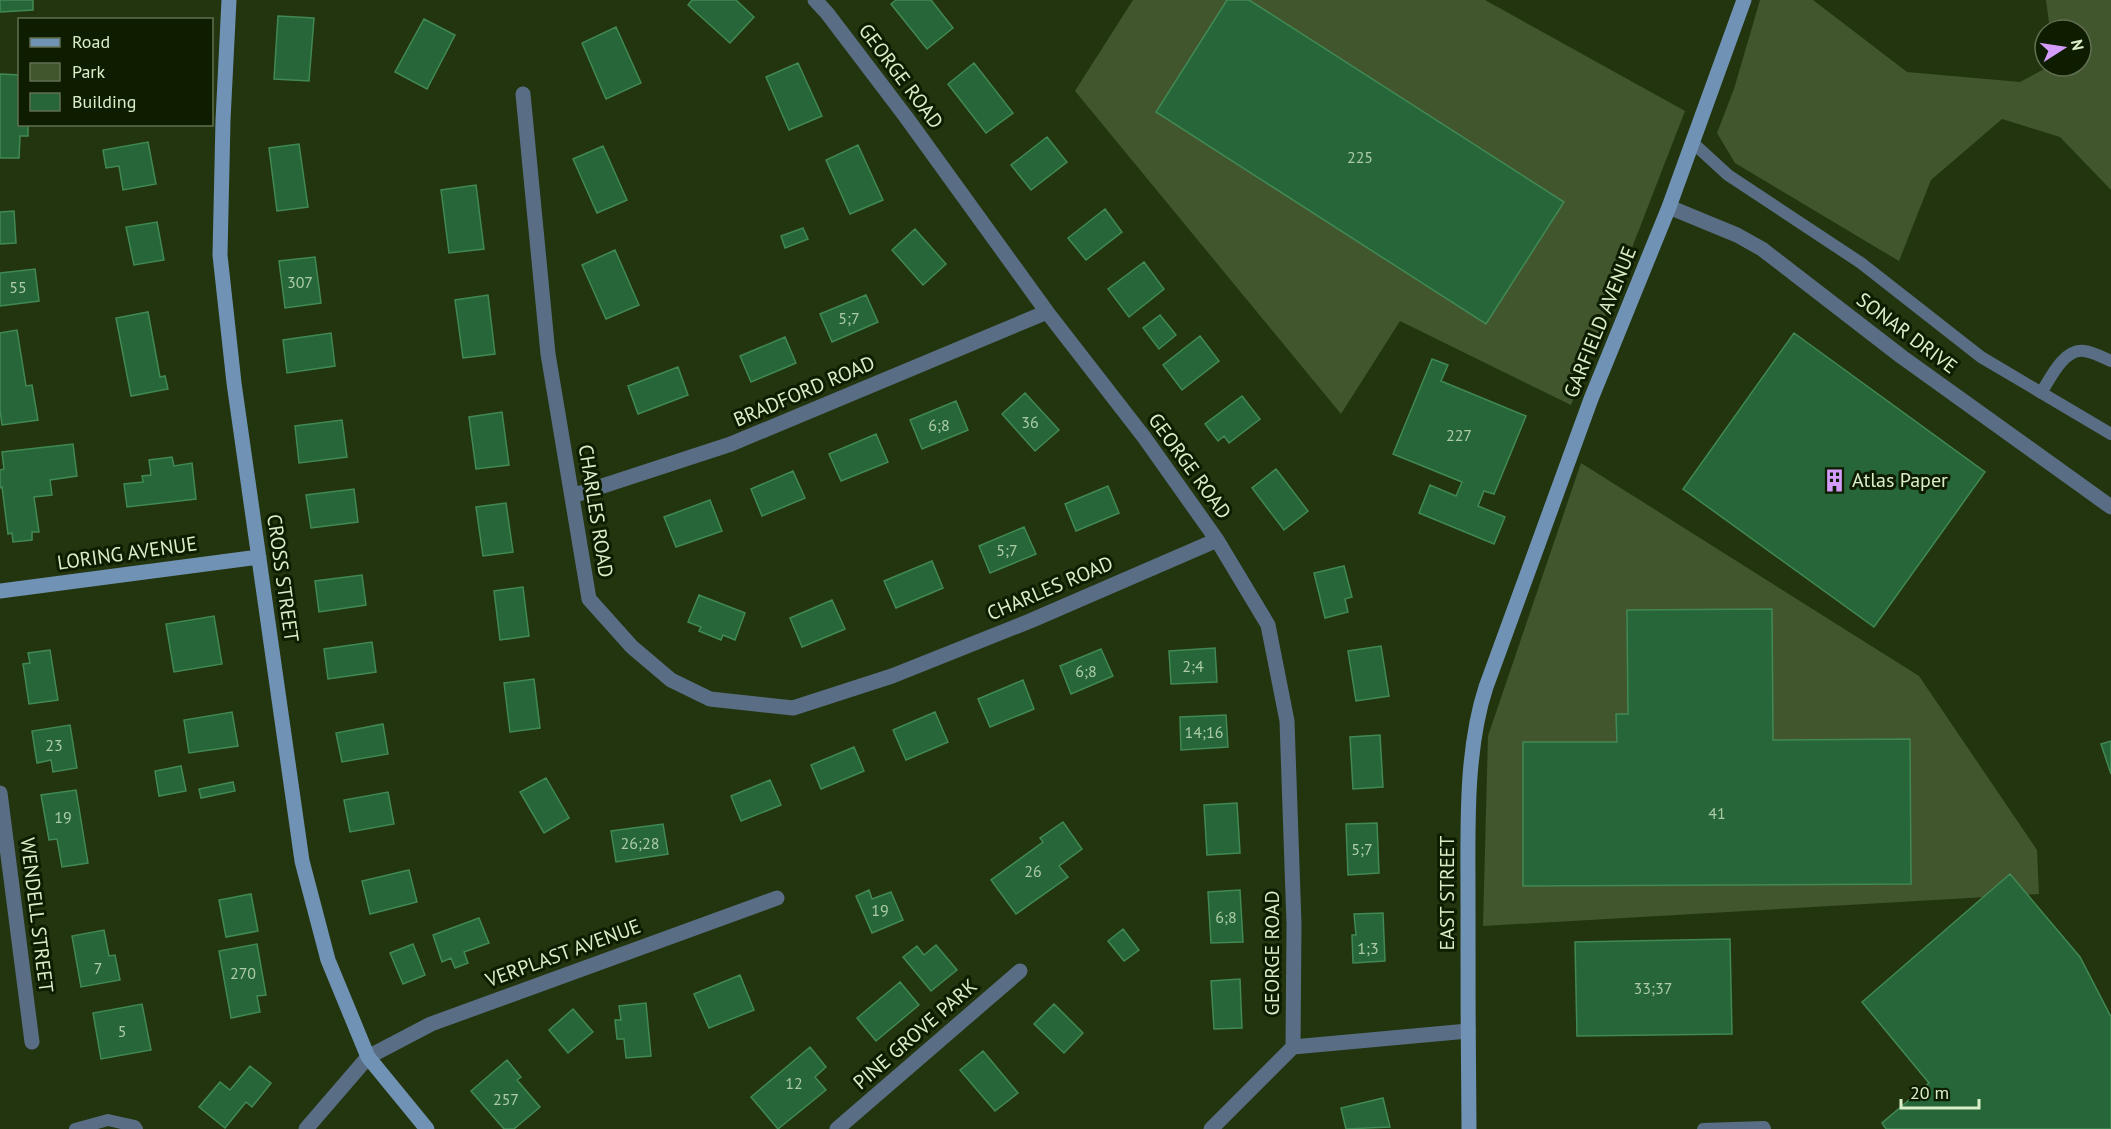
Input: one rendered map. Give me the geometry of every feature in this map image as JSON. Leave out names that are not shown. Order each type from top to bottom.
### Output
[{"type":"street","name":"CROSS STREET","points":[[229,0],[220,255],[234,383],[302,861],[328,960],[368,1057],[427,1129]]},
{"type":"street","name":"GEORGE ROAD","points":[[815,0],[906,117],[1047,312],[1144,437],[1217,540],[1268,625],[1287,721],[1294,924],[1293,1047]]},
{"type":"street","name":"GARFIELD AVENUE","points":[[1496,661],[1591,399],[1669,207],[1744,0]]},
{"type":"street","name":"CHARLES ROAD","points":[[523,94],[548,354],[589,599],[632,647],[671,680],[710,699],[793,708],[902,672],[1030,621],[1217,540]]},
{"type":"street","name":"SONAR DRIVE","points":[[1669,207],[1762,249],[1902,357],[2111,507]]},
{"type":"street","name":"BRADFORD ROAD","points":[[572,496],[731,444],[1047,312]]},
{"type":"street","name":"LORING AVENUE","points":[[0,591],[259,556]]},
{"type":"street","name":"EAST STREET","points":[[1469,1129],[1468,847],[1473,745],[1481,701],[1496,661]]},
{"type":"street","name":"WENDELL STREET","points":[[0,793],[32,1042]]},
{"type":"street","name":"VERPLAST AVENUE","points":[[368,1057],[431,1024],[777,898]]},
{"type":"street","name":"PINE GROVE PARK","points":[[837,1129],[1020,971]]},
{"type":"street","points":[[1211,1129],[1293,1047],[1468,1031]]},
{"type":"street","points":[[306,1129],[368,1057]]},
{"type":"lane","points":[[1692,142],[1728,175],[1861,263],[1981,357],[2111,434]]},
{"type":"lane","points":[[2041,393],[2064,359],[2072,352],[2083,351],[2111,361]]},
{"type":"lane","points":[[75,1129],[108,1120],[135,1126],[137,1129]]},
{"type":"lane","points":[[1703,1129],[1764,1127],[1764,1129]]},
{"type":"green space","points":[[1133,0],[1485,0],[1685,111],[1571,405],[1400,321],[1341,414],[1075,91]]},
{"type":"green space","points":[[1760,0],[1813,0],[1907,72],[2020,82],[2033,75],[2033,78],[2093,78],[2093,18],[2048,18],[2046,0],[2111,0],[2111,190],[2060,137],[2002,119],[1931,180],[1899,261],[1735,163],[1717,133],[1734,89]]},
{"type":"green space","points":[[1581,463],[1919,676],[2037,850],[2039,894],[1483,926],[1488,736]]},
{"type":"building","points":[[0,0],[33,0],[33,10],[0,12]]},
{"type":"building","points":[[692,0],[736,0],[754,17],[730,43],[688,5]]},
{"type":"building","points":[[896,0],[931,0],[953,28],[927,49],[891,4]]},
{"type":"building","points":[[1227,0],[1249,0],[1564,202],[1486,324],[1156,112]]},
{"type":"building","points":[[278,16],[314,18],[309,81],[274,79]]},
{"type":"building","points":[[424,19],[455,35],[427,89],[395,72]]},
{"type":"building","points":[[616,27],[641,83],[606,99],[582,43]]},
{"type":"building","points":[[798,63],[822,116],[789,130],[766,77]]},
{"type":"building","points":[[974,63],[1013,113],[986,133],[948,84]]},
{"type":"building","points":[[0,74],[18,75],[18,126],[28,126],[28,136],[20,136],[19,158],[0,158]]},
{"type":"building","points":[[1047,137],[1067,162],[1031,190],[1011,165]]},
{"type":"building","points":[[148,142],[156,184],[123,190],[119,166],[106,168],[103,150]]},
{"type":"building","points":[[299,144],[308,207],[277,211],[269,148]]},
{"type":"building","points":[[858,145],[883,200],[850,214],[826,160]]},
{"type":"building","points":[[603,146],[627,200],[597,213],[573,159]]},
{"type":"building","points":[[476,185],[484,249],[449,253],[441,190]]},
{"type":"building","points":[[1105,209],[1122,232],[1086,260],[1068,238]]},
{"type":"building","points":[[14,211],[16,243],[0,244],[0,212]]},
{"type":"building","points":[[157,222],[164,260],[134,265],[126,227]]},
{"type":"building","points":[[803,228],[808,239],[785,248],[781,236]]},
{"type":"building","points":[[915,229],[946,264],[923,285],[892,250]]},
{"type":"building","points":[[615,250],[639,305],[606,319],[582,265]]},
{"type":"building","points":[[315,257],[321,303],[285,308],[279,261]]},
{"type":"building","points":[[1144,262],[1164,289],[1129,317],[1108,289]]},
{"type":"building","points":[[35,269],[39,301],[0,306],[0,273]]},
{"type":"building","points":[[488,295],[495,354],[463,358],[455,300]]},
{"type":"building","points":[[866,295],[878,322],[832,342],[820,314]]},
{"type":"building","points":[[148,312],[160,377],[165,376],[168,389],[131,396],[116,318]]},
{"type":"building","points":[[1160,315],[1176,335],[1159,349],[1143,328]]},
{"type":"building","points":[[17,330],[26,386],[32,385],[38,420],[2,425],[0,333]]},
{"type":"building","points":[[331,333],[335,366],[287,373],[283,340]]},
{"type":"building","name":"Atlas Paper","points":[[1794,333],[1985,472],[1874,627],[1683,489]]},
{"type":"building","points":[[1200,336],[1219,361],[1182,390],[1163,365]]},
{"type":"building","points":[[785,337],[796,363],[751,382],[740,356]]},
{"type":"building","points":[[1432,359],[1448,365],[1441,381],[1526,416],[1494,494],[1484,491],[1478,506],[1505,517],[1494,544],[1419,513],[1430,485],[1456,496],[1462,482],[1393,454]]},
{"type":"building","points":[[678,367],[688,395],[638,414],[628,386]]},
{"type":"building","points":[[1025,393],[1059,430],[1035,451],[1002,414]]},
{"type":"building","points":[[1242,396],[1260,419],[1229,443],[1224,436],[1218,441],[1205,424]]},
{"type":"building","points":[[956,401],[968,430],[922,449],[910,420]]},
{"type":"building","points":[[502,412],[509,465],[476,469],[469,417]]},
{"type":"building","points":[[342,420],[347,457],[299,463],[295,426]]},
{"type":"building","points":[[876,434],[888,462],[841,481],[829,454]]},
{"type":"building","points":[[73,444],[77,476],[50,480],[52,495],[34,497],[39,532],[32,532],[32,540],[13,542],[12,533],[8,534],[2,487],[0,488],[0,470],[4,469],[2,452]]},
{"type":"building","points":[[172,457],[174,466],[192,463],[196,499],[127,507],[124,484],[143,482],[142,476],[151,475],[149,460]]},
{"type":"building","points":[[1276,469],[1308,511],[1284,530],[1252,488]]},
{"type":"building","points":[[793,471],[805,498],[762,516],[751,489]]},
{"type":"building","points":[[1108,486],[1119,513],[1076,531],[1065,504]]},
{"type":"building","points":[[354,489],[358,522],[311,528],[306,495]]},
{"type":"building","points":[[710,500],[722,531],[676,547],[664,517]]},
{"type":"building","points":[[506,503],[513,552],[483,556],[476,507]]},
{"type":"building","points":[[1024,527],[1036,554],[990,573],[979,546]]},
{"type":"building","points":[[932,561],[943,588],[896,608],[884,581]]},
{"type":"building","points":[[1344,566],[1352,597],[1345,599],[1348,612],[1325,618],[1314,573]]},
{"type":"building","points":[[362,575],[366,605],[319,612],[315,581]]},
{"type":"building","points":[[523,587],[529,636],[500,640],[494,591]]},
{"type":"building","points":[[699,595],[745,613],[735,640],[723,635],[721,640],[699,631],[701,627],[688,622]]},
{"type":"building","points":[[832,600],[845,629],[802,647],[790,618]]},
{"type":"building","points":[[1772,609],[1773,740],[1910,739],[1911,884],[1523,886],[1523,742],[1617,742],[1616,714],[1628,714],[1627,610]]},
{"type":"building","points":[[214,616],[222,664],[174,672],[166,624]]},
{"type":"building","points":[[372,642],[376,672],[328,679],[324,649]]},
{"type":"building","points":[[1381,646],[1389,696],[1356,701],[1348,651]]},
{"type":"building","points":[[1215,648],[1217,682],[1171,684],[1169,651]]},
{"type":"building","points":[[1101,649],[1113,676],[1071,694],[1060,666]]},
{"type":"building","points":[[50,650],[58,700],[29,704],[23,664],[30,663],[28,653]]},
{"type":"building","points":[[534,679],[540,728],[510,732],[504,683]]},
{"type":"building","points":[[1023,680],[1034,709],[990,727],[978,699]]},
{"type":"building","points":[[232,712],[238,746],[189,753],[184,720]]},
{"type":"building","points":[[935,712],[948,742],[906,760],[893,730]]},
{"type":"building","points":[[1226,715],[1228,747],[1181,750],[1180,717]]},
{"type":"building","points":[[383,724],[388,754],[342,762],[336,733]]},
{"type":"building","points":[[70,725],[77,768],[53,772],[51,760],[37,763],[32,731]]},
{"type":"building","points":[[1380,735],[1383,787],[1353,789],[1350,737]]},
{"type":"building","points":[[2111,741],[2111,774],[2101,744]]},
{"type":"building","points":[[854,747],[864,771],[821,789],[811,765]]},
{"type":"building","points":[[181,766],[186,791],[159,796],[155,771]]},
{"type":"building","points":[[546,778],[569,818],[544,833],[520,792]]},
{"type":"building","points":[[770,780],[781,805],[741,821],[731,796]]},
{"type":"building","points":[[233,782],[235,791],[201,798],[199,789]]},
{"type":"building","points":[[76,790],[88,863],[62,867],[57,839],[49,840],[41,795]]},
{"type":"building","points":[[388,792],[394,824],[350,832],[344,800]]},
{"type":"building","points":[[1237,803],[1240,853],[1207,855],[1204,805]]},
{"type":"building","points":[[1063,822],[1082,849],[1059,866],[1068,877],[1016,914],[991,880],[1043,842],[1040,838]]},
{"type":"building","points":[[1377,823],[1379,873],[1348,875],[1346,824]]},
{"type":"building","points":[[663,824],[668,854],[616,862],[611,831]]},
{"type":"building","points":[[409,870],[417,902],[370,914],[362,881]]},
{"type":"building","points":[[2010,874],[2080,957],[2111,1017],[2111,1129],[1886,1129],[1882,1123],[1929,1083],[1862,1002]]},
{"type":"building","points":[[869,890],[872,899],[891,892],[903,920],[872,933],[856,896]]},
{"type":"building","points":[[1240,890],[1243,942],[1211,943],[1208,892]]},
{"type":"building","points":[[251,894],[258,931],[226,937],[219,900]]},
{"type":"building","points":[[1383,913],[1385,961],[1353,963],[1352,935],[1356,935],[1354,914]]},
{"type":"building","points":[[479,918],[489,943],[464,952],[468,963],[455,968],[451,958],[442,962],[433,935]]},
{"type":"building","points":[[1123,929],[1139,950],[1124,961],[1108,941]]},
{"type":"building","points":[[104,930],[109,956],[115,955],[120,980],[81,987],[72,936]]},
{"type":"building","points":[[1730,939],[1732,1034],[1577,1036],[1575,942]]},
{"type":"building","points":[[257,944],[266,995],[257,996],[260,1012],[231,1018],[219,951]]},
{"type":"building","points":[[413,944],[425,975],[403,984],[390,953]]},
{"type":"building","points":[[936,945],[957,970],[931,991],[903,957],[917,946],[924,955]]},
{"type":"building","points":[[740,975],[754,1010],[709,1028],[694,994]]},
{"type":"building","points":[[1240,979],[1242,1028],[1214,1029],[1211,981]]},
{"type":"building","points":[[900,982],[919,1005],[876,1041],[857,1018]]},
{"type":"building","points":[[646,1003],[651,1056],[626,1058],[624,1039],[617,1039],[615,1020],[621,1020],[619,1006]]},
{"type":"building","points":[[142,1004],[151,1050],[101,1059],[93,1013]]},
{"type":"building","points":[[1054,1004],[1083,1033],[1064,1053],[1034,1024]]},
{"type":"building","points":[[573,1009],[593,1032],[568,1053],[549,1030]]},
{"type":"building","points":[[810,1047],[826,1067],[815,1077],[826,1090],[778,1129],[751,1097]]},
{"type":"building","points":[[983,1051],[1018,1093],[995,1111],[960,1070]]},
{"type":"building","points":[[507,1060],[521,1077],[517,1080],[540,1107],[514,1129],[504,1129],[471,1091]]},
{"type":"building","points":[[250,1066],[271,1083],[252,1107],[246,1102],[225,1128],[199,1107],[220,1082],[230,1090]]},
{"type":"building","points":[[1383,1098],[1390,1127],[1346,1129],[1341,1108]]},
{"type":"place","name":"Atlas Paper","points":[[1834,480]]}]
